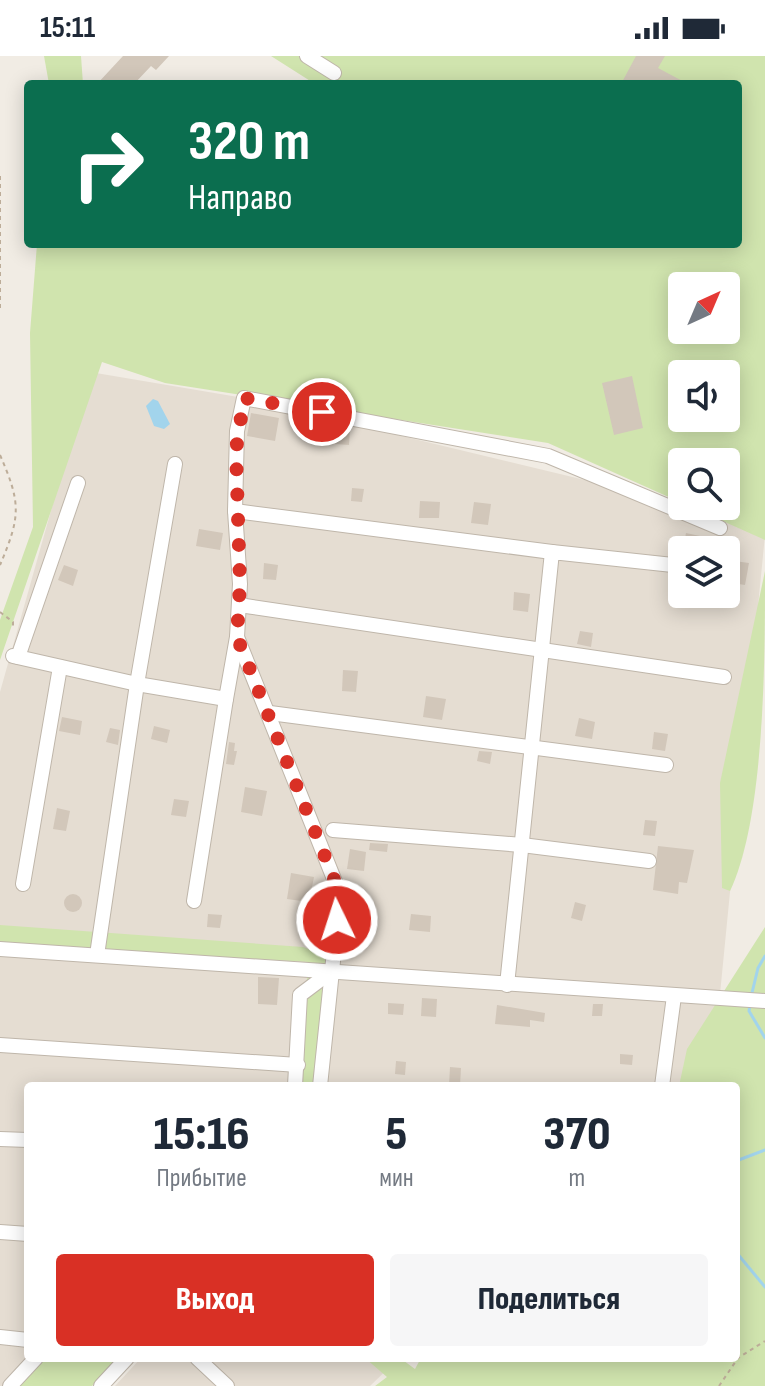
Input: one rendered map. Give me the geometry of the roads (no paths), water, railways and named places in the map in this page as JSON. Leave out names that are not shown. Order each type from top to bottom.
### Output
[{"type":"street","points":[[307,56],[334,73]]},
{"type":"street","points":[[194,901],[237,637],[237,431],[244,398],[548,456],[720,528]]},
{"type":"street","points":[[97,955],[137,684],[175,464]]},
{"type":"street","points":[[78,483],[16,657],[137,684],[226,699]]},
{"type":"street","points":[[235,511],[668,564]]},
{"type":"street","points":[[507,985],[552,552]]},
{"type":"street","points":[[239,605],[724,677]]},
{"type":"street","points":[[237,637],[340,894],[320,1082]]},
{"type":"street","points":[[23,884],[60,667]]},
{"type":"street","points":[[270,713],[666,765]]},
{"type":"street","points":[[333,830],[522,845],[649,861]]},
{"type":"street","points":[[0,949],[765,1001]]},
{"type":"street","points":[[296,1082],[300,995],[332,971]]},
{"type":"street","points":[[663,1082],[674,996]]},
{"type":"street","points":[[0,1045],[298,1065]]},
{"type":"street","points":[[0,1139],[24,1140]]},
{"type":"street","points":[[0,1232],[24,1234]]},
{"type":"street","points":[[0,1337],[24,1340]]},
{"type":"street","points":[[10,1386],[32,1362]]},
{"type":"street","points":[[101,1386],[123,1362]]},
{"type":"street","points":[[201,1362],[227,1386]]},
{"type":"water","points":[[153,399],[158,401],[170,424],[164,429],[154,426],[146,406]]},
{"type":"waterway","points":[[751,997],[758,968],[765,956]]},
{"type":"waterway","points":[[750,1005],[749,1011],[765,1038]]},
{"type":"waterway","points":[[740,1159],[765,1150]]},
{"type":"waterway","points":[[740,1257],[765,1287]]}]
